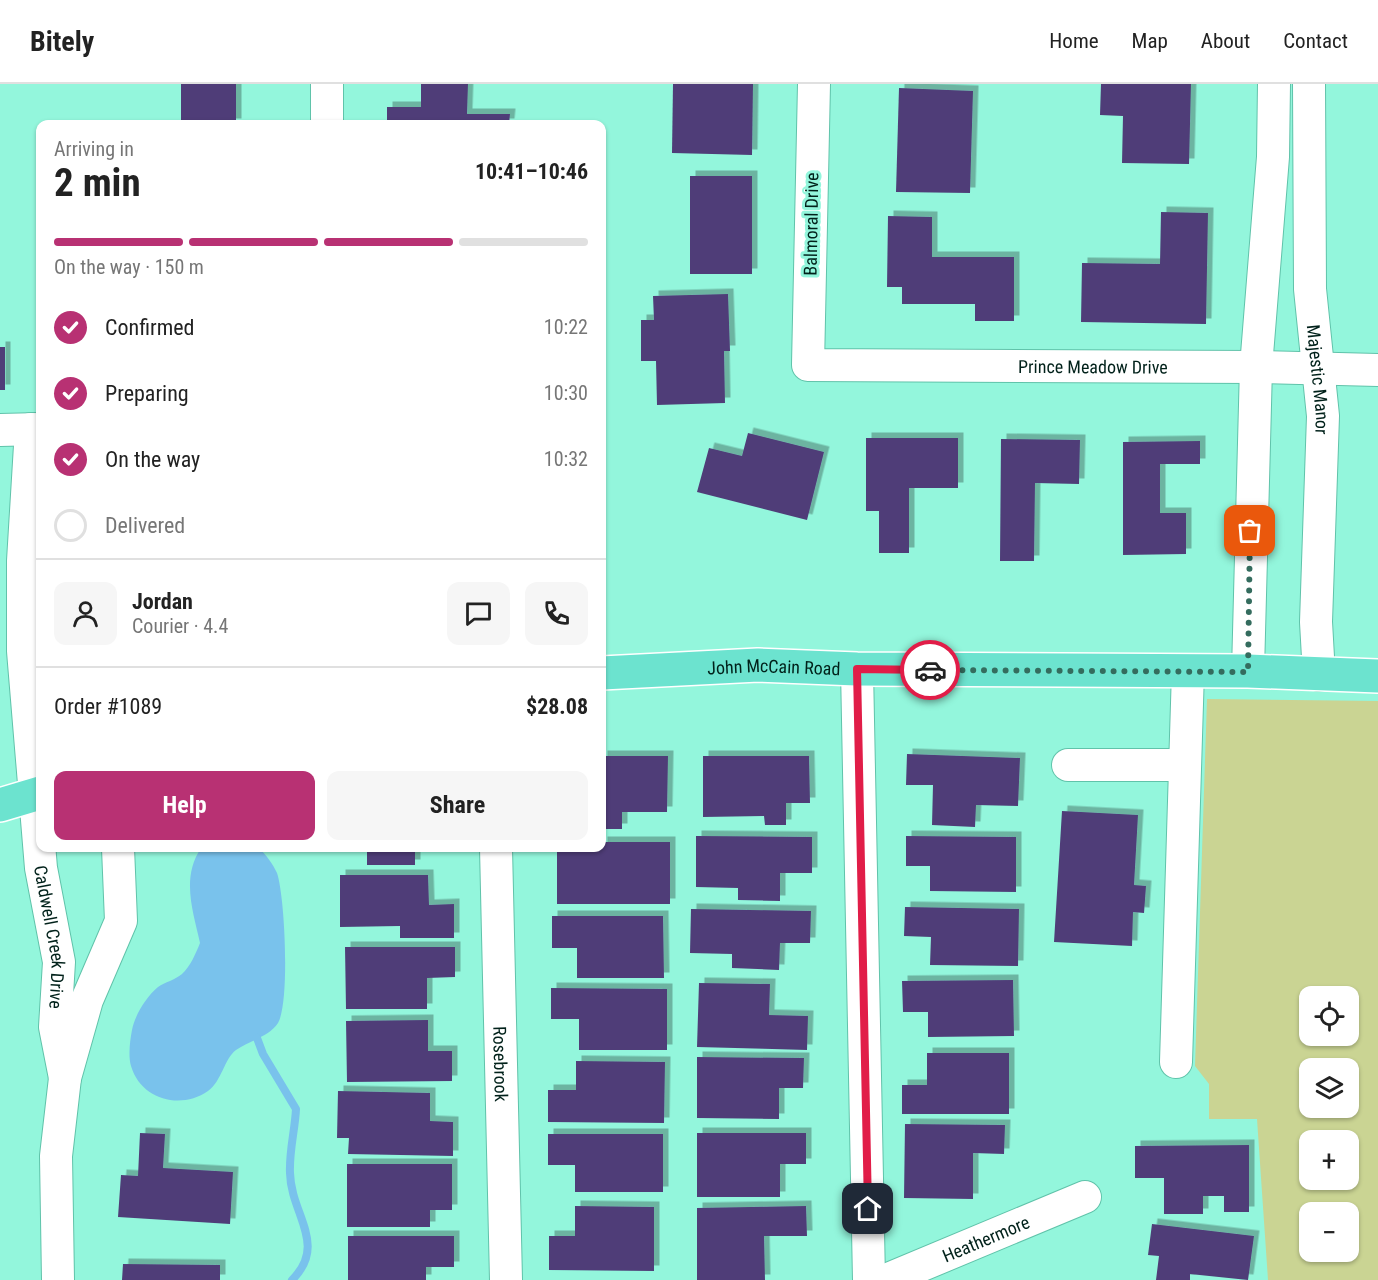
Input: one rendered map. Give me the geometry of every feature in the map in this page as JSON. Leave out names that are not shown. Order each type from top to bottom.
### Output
[{"type":"main road","name":"John McCain Road","points":[[606,673],[758,665],[857,669],[1378,675]]},
{"type":"main road","points":[[0,805],[36,795]]},
{"type":"street","points":[[327,84],[327,120]]},
{"type":"street","name":"Balmoral Drive","points":[[808,365],[814,84]]},
{"type":"street","points":[[1248,672],[1256,367],[1273,157],[1274,84]]},
{"type":"street","name":"Majestic Manor","points":[[1309,84],[1310,289],[1320,369],[1323,416],[1316,622],[1319,675]]},
{"type":"street","name":"Prince Meadow Drive","points":[[808,365],[1256,367],[1378,370]]},
{"type":"street","points":[[0,430],[36,429]]},
{"type":"street","name":"Caldwell Creek Drive","points":[[36,429],[23,561],[23,651],[36,775]]},
{"type":"street","points":[[857,669],[869,1280]]},
{"type":"street","points":[[1176,1062],[1188,672]]},
{"type":"street","points":[[1068,765],[1185,765]]},
{"type":"street","name":"Caldwell Creek Drive","points":[[40,852],[41,868],[59,962],[55,1027],[65,1078]]},
{"type":"street","name":"Caldwell Creek Drive","points":[[57,1280],[56,1156],[65,1078],[87,1000],[121,921],[118,852]]},
{"type":"street","name":"Rosebrook","points":[[496,852],[506,1280]]},
{"type":"street","name":"Heathermore","points":[[886,1280],[1085,1197]]},
{"type":"green space","points":[[1207,699],[1378,701],[1378,1280],[1268,1280],[1257,1119],[1209,1119],[1209,1084],[1195,1066]]},
{"type":"water","points":[[199,852],[263,852],[273,866],[280,885],[282,904],[285,949],[284,994],[278,1023],[265,1035],[236,1050],[213,1087],[197,1097],[174,1100],[153,1094],[143,1087],[131,1066],[129,1053],[133,1024],[145,1001],[158,987],[185,971],[200,943],[190,895],[191,871]]},
{"type":"building","points":[[181,84],[236,84],[236,120],[181,120]]},
{"type":"building","points":[[421,84],[468,84],[467,114],[510,114],[509,120],[387,120],[387,107],[421,107]]},
{"type":"building","points":[[673,84],[753,84],[752,155],[672,153]]},
{"type":"building","points":[[1101,84],[1191,84],[1189,164],[1122,163],[1123,116],[1100,115]]},
{"type":"building","points":[[899,88],[973,91],[970,193],[896,192]]},
{"type":"building","points":[[690,176],[752,176],[752,274],[690,274]]},
{"type":"building","points":[[1161,212],[1208,213],[1206,324],[1081,322],[1082,263],[1160,264]]},
{"type":"building","points":[[888,216],[932,217],[932,257],[1014,257],[1014,321],[975,321],[975,304],[902,304],[902,287],[887,287]]},
{"type":"building","points":[[728,294],[730,351],[724,351],[725,403],[657,405],[656,361],[641,361],[641,320],[654,320],[653,296]]},
{"type":"building","points":[[0,347],[5,347],[5,390],[0,390]]},
{"type":"building","points":[[748,433],[824,452],[807,520],[697,492],[709,448],[742,456]]},
{"type":"building","points":[[866,438],[958,438],[958,488],[909,488],[909,553],[879,553],[879,511],[866,511]]},
{"type":"building","points":[[1001,439],[1080,440],[1079,484],[1035,483],[1034,561],[1000,561]]},
{"type":"building","points":[[1200,441],[1200,464],[1160,464],[1160,513],[1186,513],[1186,554],[1123,555],[1123,442]]},
{"type":"building","points":[[907,754],[1020,758],[1018,806],[976,805],[975,827],[932,825],[933,785],[906,785]]},
{"type":"building","points":[[606,756],[668,756],[667,812],[622,812],[622,829],[606,829]]},
{"type":"building","points":[[703,756],[809,756],[810,803],[786,803],[786,825],[765,825],[764,816],[703,817]]},
{"type":"building","points":[[1062,811],[1138,815],[1134,885],[1146,886],[1144,913],[1133,912],[1132,946],[1054,942]]},
{"type":"building","points":[[696,836],[812,837],[812,873],[780,873],[780,901],[738,900],[738,888],[696,887]]},
{"type":"building","points":[[906,836],[1016,837],[1016,892],[930,891],[930,866],[906,866]]},
{"type":"building","points":[[606,842],[670,842],[670,904],[557,904],[557,852],[606,852]]},
{"type":"building","points":[[367,852],[415,852],[415,865],[367,865]]},
{"type":"building","points":[[340,875],[428,875],[429,905],[454,904],[454,938],[400,938],[400,926],[340,927]]},
{"type":"building","points":[[905,907],[1019,909],[1018,966],[930,965],[931,937],[904,936]]},
{"type":"building","points":[[691,909],[811,911],[810,943],[780,943],[779,970],[732,968],[732,954],[690,953]]},
{"type":"building","points":[[552,916],[663,916],[664,978],[577,978],[577,948],[552,948]]},
{"type":"building","points":[[345,947],[455,947],[455,977],[427,978],[427,1009],[346,1009]]},
{"type":"building","points":[[1013,980],[1014,1036],[928,1037],[928,1012],[903,1012],[902,981]]},
{"type":"building","points":[[699,983],[770,984],[769,1015],[808,1016],[807,1050],[697,1047]]},
{"type":"building","points":[[551,988],[667,989],[667,1050],[579,1050],[579,1019],[551,1019]]},
{"type":"building","points":[[428,1020],[428,1051],[452,1051],[452,1081],[347,1082],[346,1021]]},
{"type":"building","points":[[927,1053],[1009,1053],[1009,1114],[902,1114],[902,1085],[927,1085]]},
{"type":"building","points":[[697,1057],[804,1058],[803,1088],[779,1088],[779,1119],[697,1118]]},
{"type":"building","points":[[576,1061],[665,1062],[664,1123],[548,1122],[548,1090],[576,1090]]},
{"type":"building","points":[[338,1091],[430,1093],[430,1121],[453,1122],[453,1156],[348,1154],[349,1138],[337,1138]]},
{"type":"building","points":[[905,1124],[1005,1125],[1004,1154],[973,1153],[973,1199],[904,1198]]},
{"type":"building","points":[[140,1133],[165,1134],[163,1168],[233,1172],[230,1224],[118,1217],[121,1175],[138,1176]]},
{"type":"building","points":[[697,1133],[806,1133],[806,1164],[780,1164],[780,1197],[697,1197]]},
{"type":"building","points":[[548,1134],[663,1134],[663,1192],[575,1192],[575,1165],[548,1165]]},
{"type":"building","points":[[1249,1145],[1249,1212],[1224,1212],[1224,1196],[1203,1196],[1203,1214],[1164,1214],[1164,1178],[1135,1178],[1135,1146]]},
{"type":"building","points":[[347,1164],[452,1164],[452,1210],[430,1210],[430,1227],[347,1227]]},
{"type":"building","points":[[575,1206],[654,1207],[654,1271],[549,1270],[549,1236],[575,1236]]},
{"type":"building","points":[[806,1206],[807,1236],[764,1236],[765,1280],[697,1280],[697,1208]]},
{"type":"building","points":[[1152,1224],[1254,1236],[1248,1280],[1190,1274],[1190,1280],[1156,1280],[1159,1256],[1148,1255]]},
{"type":"building","points":[[348,1236],[454,1236],[454,1267],[426,1267],[426,1280],[348,1280]]},
{"type":"building","points":[[123,1264],[220,1265],[220,1280],[122,1280]]},
{"type":"waterway","points":[[257,1038],[263,1054],[296,1109],[290,1173],[292,1188],[305,1229],[307,1254],[302,1267],[292,1280]]},
{"type":"way so far","points":[[930,670],[1248,672],[1250,531]]},
{"type":"route","points":[[868,1209],[857,669],[930,670]]}]
